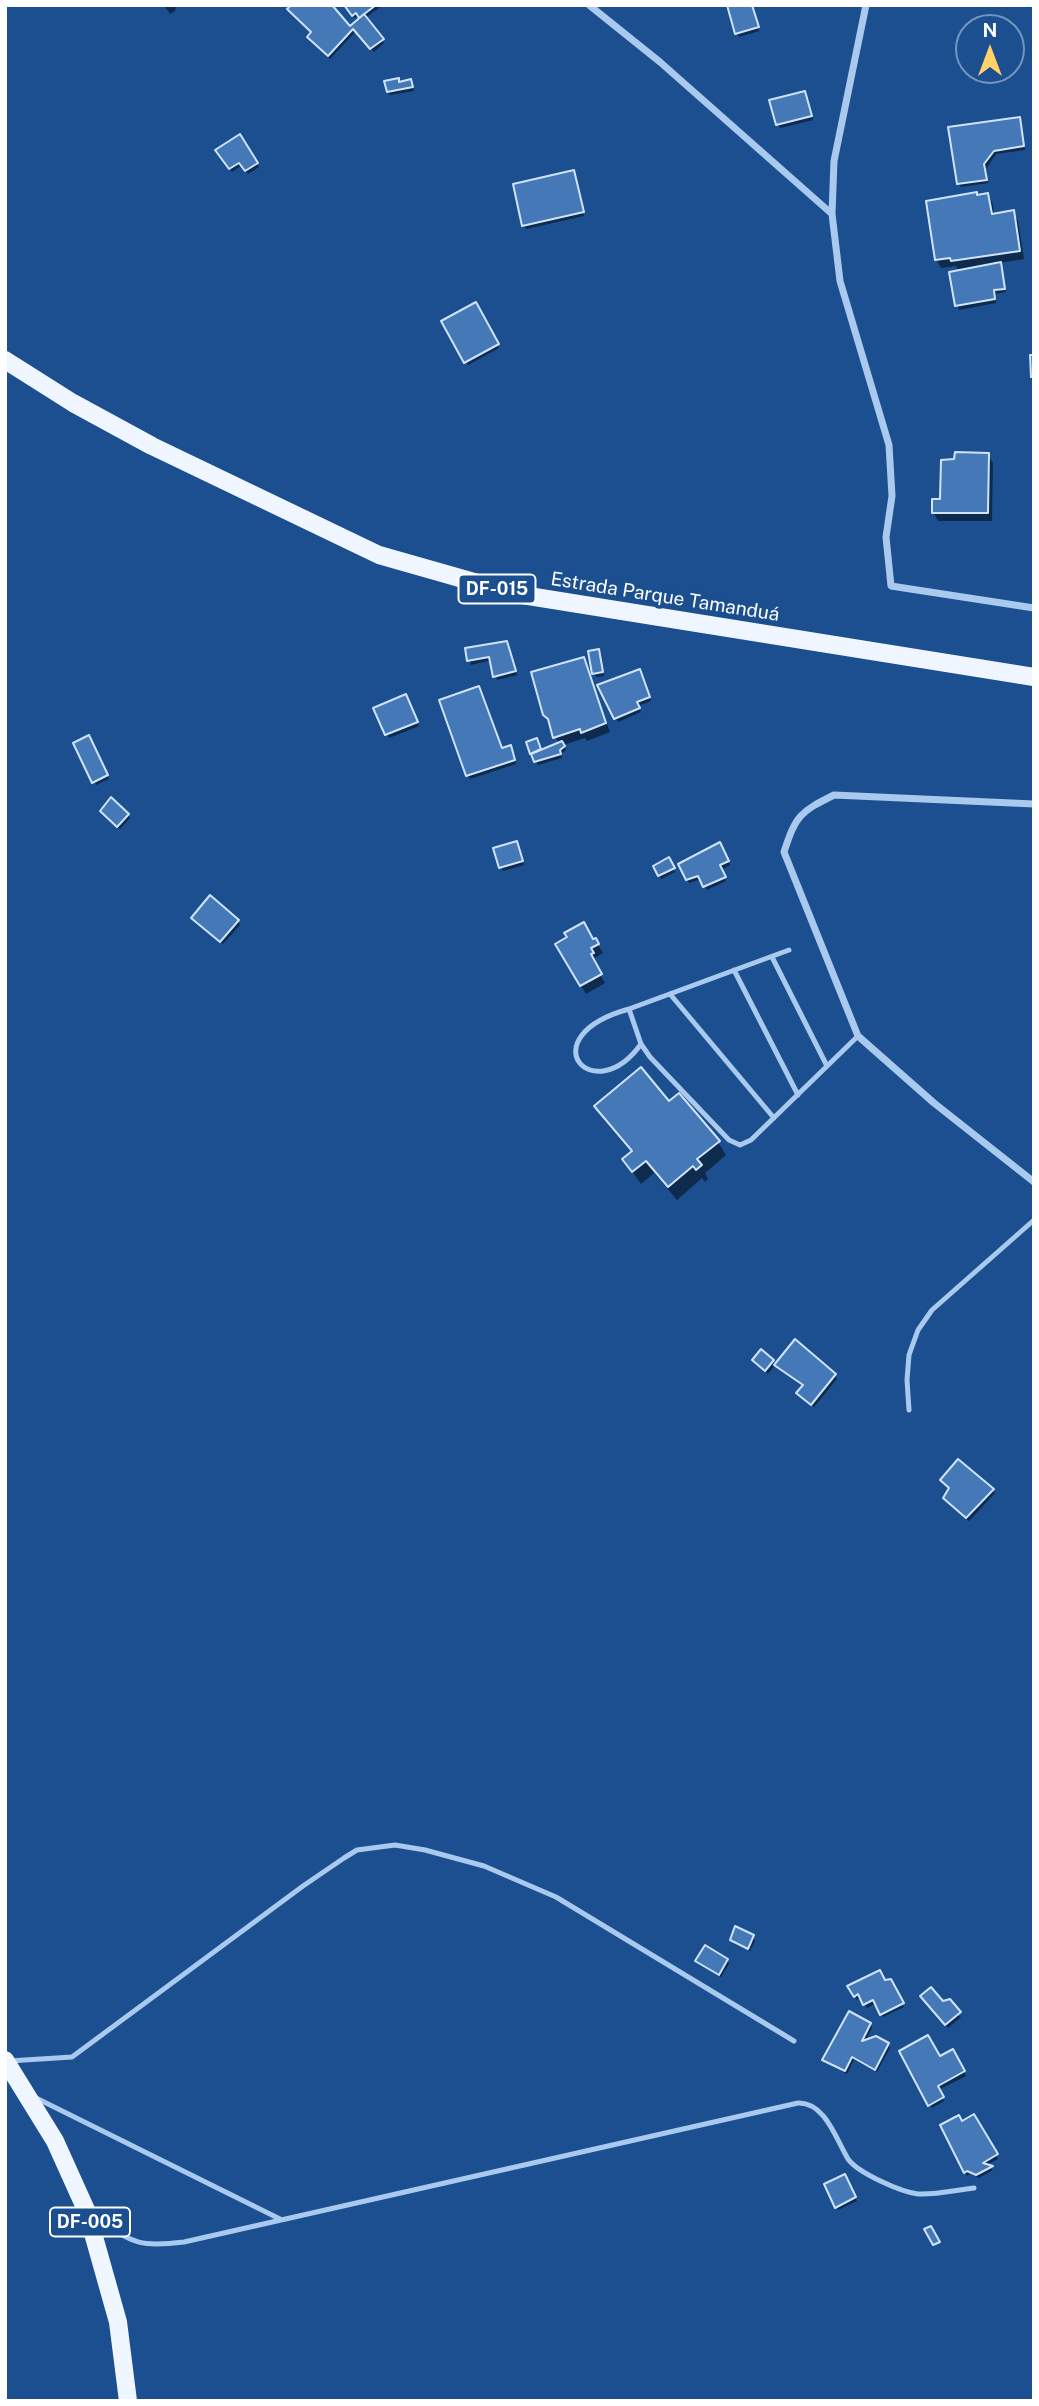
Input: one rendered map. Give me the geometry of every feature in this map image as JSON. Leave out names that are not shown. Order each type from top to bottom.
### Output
[{"type":"main road","name":"Estrada Parque Tamanduá","points":[[5,360],[73,403],[152,446],[379,555],[516,594],[1034,677]]},
{"type":"main road","name":"DF-005","points":[[6,2061],[55,2141],[88,2212],[118,2322],[128,2401]]},
{"type":"street","points":[[589,5],[660,62],[832,214]]},
{"type":"street","points":[[866,5],[834,162],[832,214],[841,281],[889,445],[892,496],[886,537],[891,586],[1034,608]]},
{"type":"street","points":[[1034,804],[834,795],[804,810],[791,830],[784,852],[858,1036],[934,1103],[1034,1182]]},
{"type":"lane","points":[[641,1044],[633,1055],[613,1069],[602,1072],[591,1071],[580,1065],[575,1055],[576,1044],[594,1022],[608,1015],[789,950]]},
{"type":"lane","points":[[772,957],[827,1066]]},
{"type":"lane","points":[[734,970],[798,1095]]},
{"type":"lane","points":[[670,994],[774,1118]]},
{"type":"lane","points":[[629,1009],[641,1044],[650,1058],[734,1143],[746,1144],[858,1036]]},
{"type":"lane","points":[[909,1410],[909,1355],[918,1330],[932,1310],[1034,1220]]},
{"type":"lane","points":[[6,2061],[72,2057],[344,1858],[357,1850],[395,1845],[425,1850],[484,1867],[556,1897],[794,2041]]},
{"type":"lane","points":[[24,2092],[282,2220]]},
{"type":"lane","points":[[88,2212],[135,2243],[156,2245],[184,2242],[798,2102],[807,2102],[820,2110],[848,2160],[862,2171],[917,2194],[974,2188]]},
{"type":"building","points":[[291,5],[332,5],[350,26],[364,14],[384,39],[370,49],[353,29],[328,56],[307,37],[311,32],[287,9]]},
{"type":"building","points":[[344,5],[376,5],[359,18],[356,13],[352,16]]},
{"type":"building","points":[[727,5],[752,5],[759,27],[735,34]]},
{"type":"building","points":[[399,78],[399,82],[411,79],[413,87],[387,92],[384,81]]},
{"type":"building","points":[[805,91],[812,116],[776,125],[769,100]]},
{"type":"building","points":[[1020,117],[1024,146],[994,151],[984,164],[987,180],[957,184],[948,127]]},
{"type":"building","points":[[240,134],[258,163],[245,171],[239,163],[229,169],[215,150]]},
{"type":"building","points":[[574,170],[584,212],[522,226],[513,184]]},
{"type":"building","points":[[977,192],[977,195],[988,193],[992,214],[1014,210],[1020,251],[951,261],[950,258],[935,260],[926,201]]},
{"type":"building","points":[[1001,262],[1005,289],[994,290],[995,299],[955,306],[949,272]]},
{"type":"building","points":[[476,302],[499,344],[464,363],[441,321]]},
{"type":"building","points":[[1030,355],[1034,355],[1034,377],[1031,377]]},
{"type":"building","points":[[955,452],[989,453],[988,513],[932,513],[932,499],[940,499],[941,460],[954,459]]},
{"type":"building","points":[[507,641],[516,671],[493,677],[489,657],[467,661],[465,648]]},
{"type":"building","points":[[599,649],[603,672],[592,674],[588,651]]},
{"type":"building","points":[[584,657],[606,723],[581,733],[580,729],[553,738],[548,719],[543,715],[531,672]]},
{"type":"building","points":[[640,669],[650,697],[637,702],[640,708],[614,719],[597,685]]},
{"type":"building","points":[[479,686],[502,748],[511,745],[515,760],[466,776],[439,700]]},
{"type":"building","points":[[406,694],[418,722],[385,735],[373,708]]},
{"type":"building","points":[[89,735],[108,775],[92,783],[73,743]]},
{"type":"building","points":[[537,738],[541,749],[530,754],[526,742]]},
{"type":"building","points":[[562,741],[565,746],[560,750],[561,754],[534,762],[531,754]]},
{"type":"building","points":[[111,797],[129,814],[117,827],[100,811]]},
{"type":"building","points":[[517,841],[523,861],[499,868],[493,848]]},
{"type":"building","points":[[720,842],[729,861],[720,865],[726,877],[703,887],[698,876],[686,880],[678,864]]},
{"type":"building","points":[[669,857],[675,868],[658,876],[653,866]]},
{"type":"building","points":[[210,895],[239,920],[220,942],[191,918]]},
{"type":"building","points":[[584,922],[593,939],[596,938],[599,944],[591,948],[594,953],[591,954],[602,974],[580,986],[555,944],[567,937],[564,933]]},
{"type":"building","points":[[641,1067],[669,1101],[679,1093],[720,1141],[697,1159],[702,1165],[696,1170],[693,1166],[668,1187],[646,1161],[632,1172],[622,1159],[632,1151],[594,1106]]},
{"type":"building","points":[[795,1339],[836,1374],[811,1405],[796,1393],[803,1385],[774,1365]]},
{"type":"building","points":[[761,1349],[774,1360],[765,1371],[752,1360]]},
{"type":"building","points":[[958,1459],[994,1489],[966,1518],[943,1498],[949,1488],[940,1480]]},
{"type":"building","points":[[735,1926],[754,1935],[748,1949],[730,1940]]},
{"type":"building","points":[[705,1945],[728,1959],[719,1975],[695,1961]]},
{"type":"building","points":[[880,1970],[885,1980],[891,1979],[904,2003],[880,2015],[873,2000],[863,2005],[858,1994],[854,1997],[847,1986]]},
{"type":"building","points":[[931,1987],[943,2001],[950,1999],[961,2012],[945,2025],[920,1996]]},
{"type":"building","points":[[849,2011],[871,2023],[862,2041],[876,2036],[889,2043],[875,2070],[852,2057],[845,2071],[822,2060]]},
{"type":"building","points":[[928,2035],[940,2056],[953,2049],[965,2071],[938,2086],[944,2097],[928,2106],[899,2051]]},
{"type":"building","points":[[974,2114],[998,2154],[983,2163],[993,2166],[976,2175],[967,2171],[964,2173],[940,2125],[959,2115],[962,2121]]},
{"type":"building","points":[[845,2174],[856,2197],[835,2208],[824,2184]]},
{"type":"building","points":[[931,2226],[940,2242],[933,2245],[924,2229]]}]
